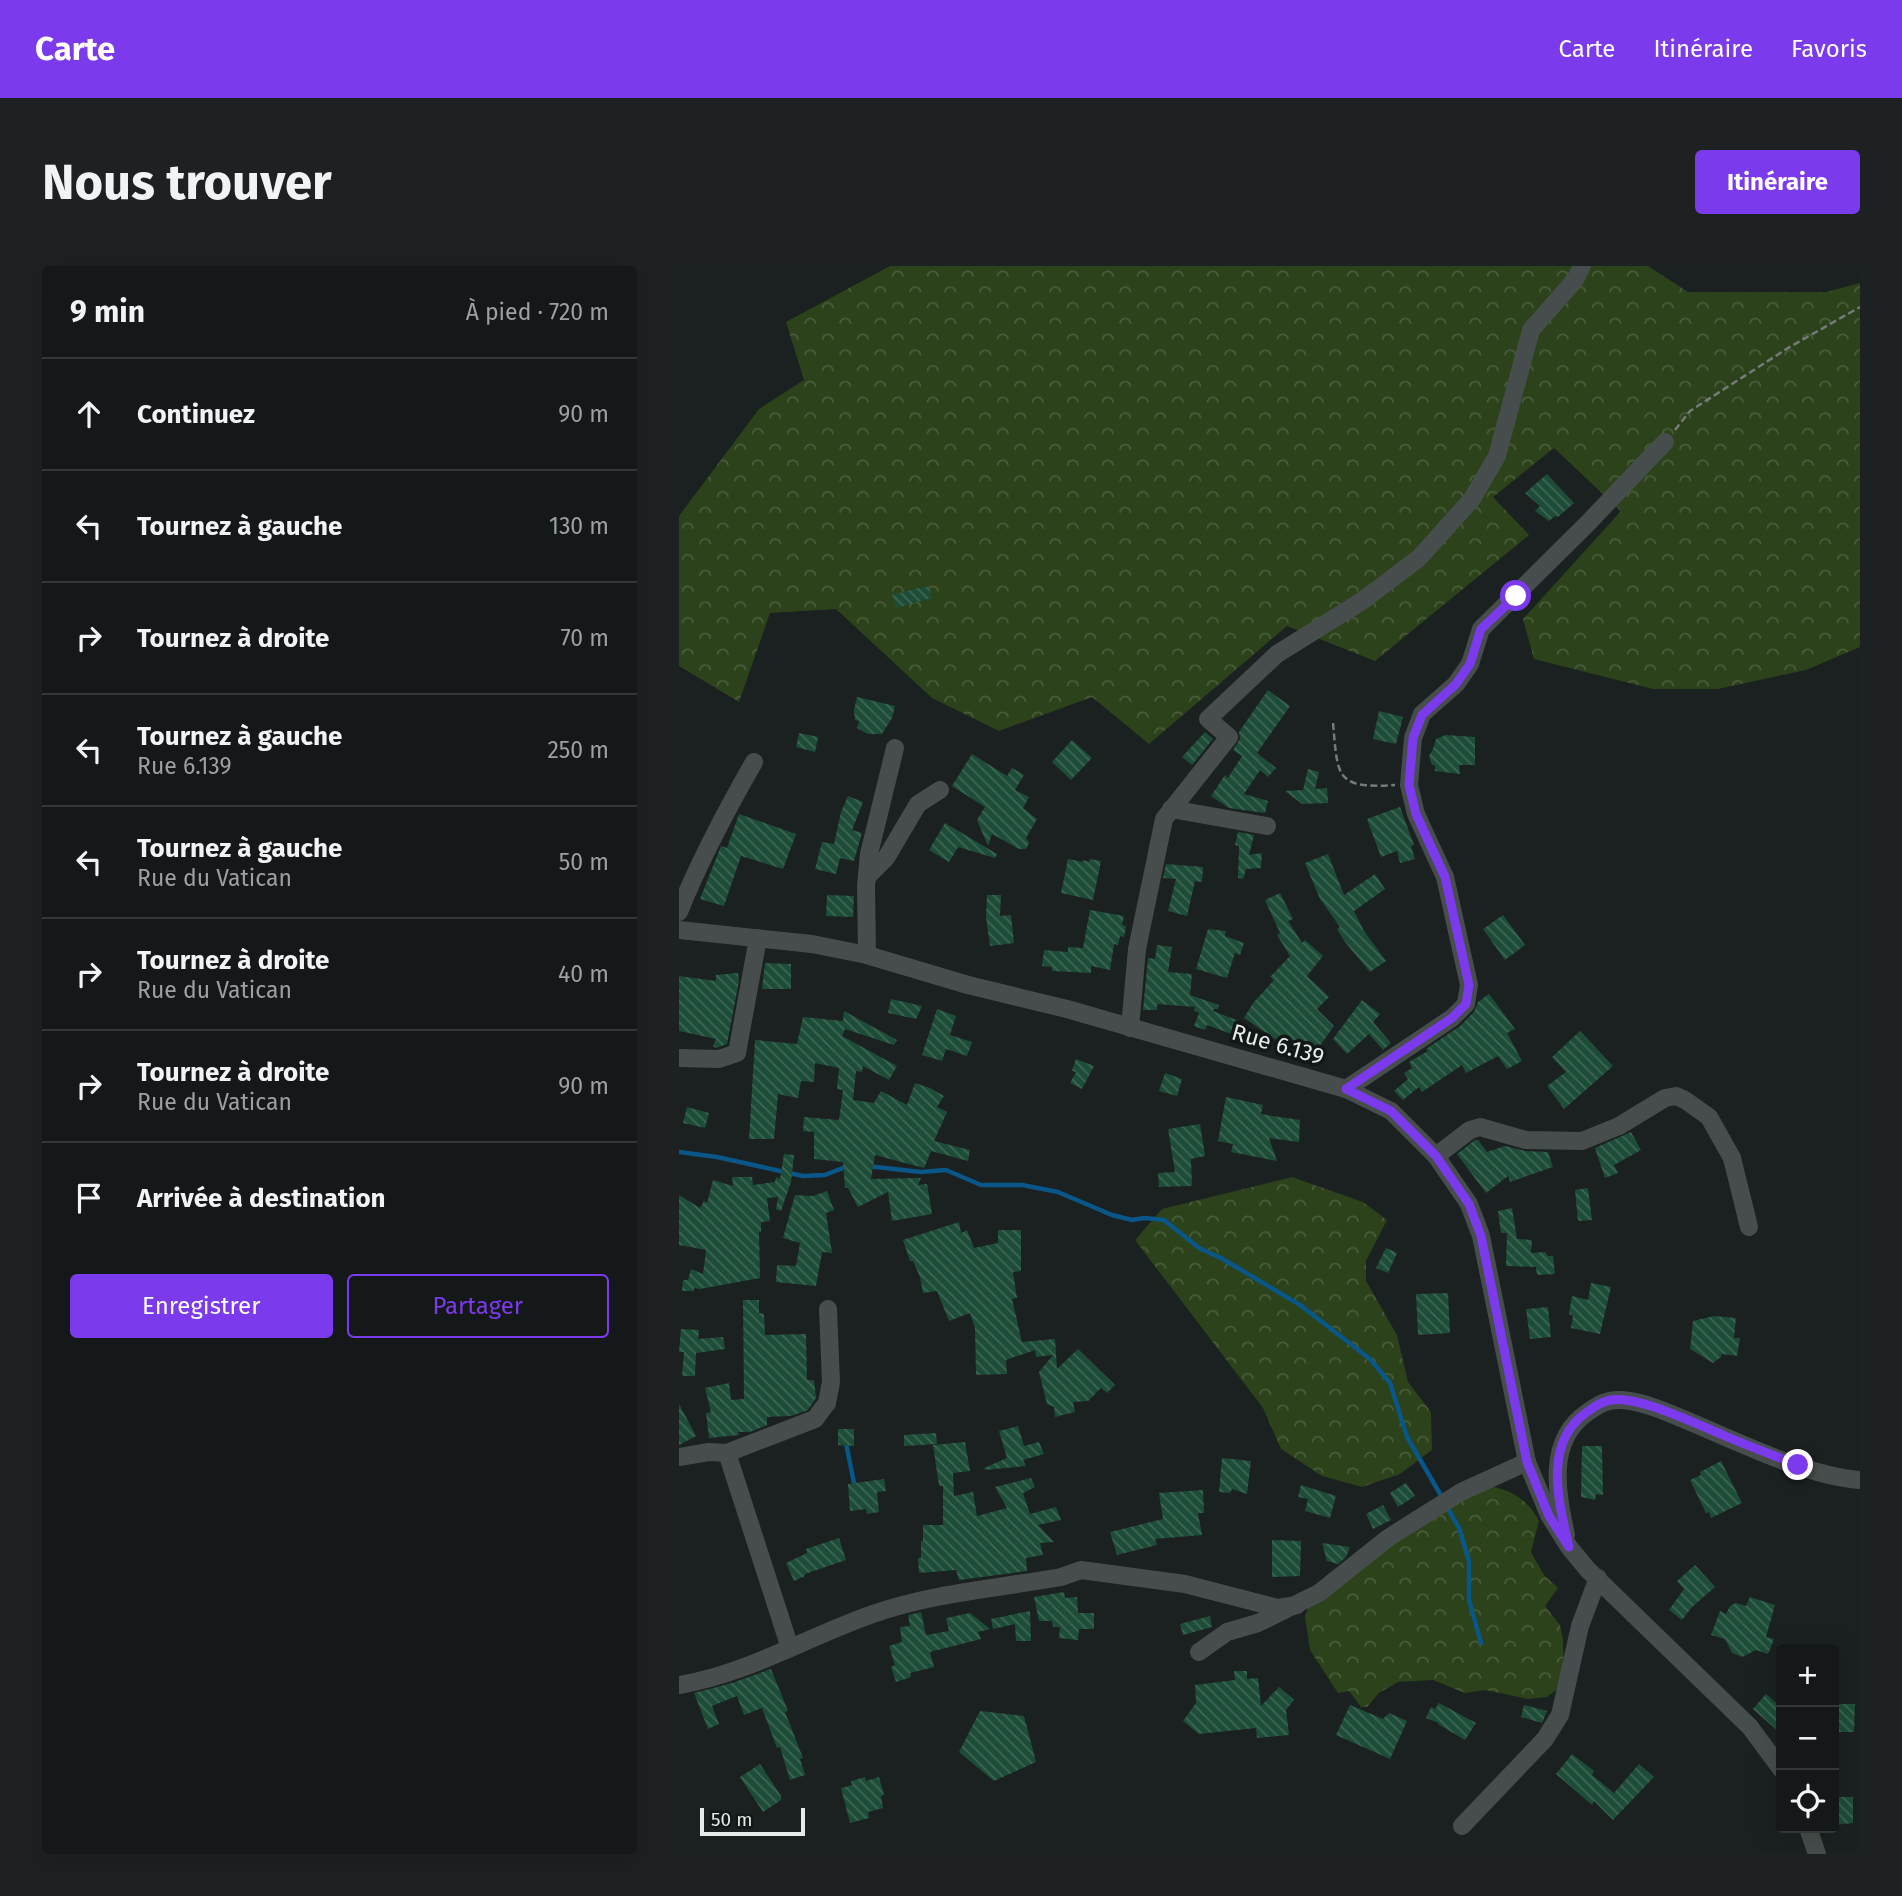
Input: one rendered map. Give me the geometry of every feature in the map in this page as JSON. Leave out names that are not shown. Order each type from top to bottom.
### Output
[{"type":"street","points":[[1130,1028],[1137,949],[1164,819],[1229,737],[1208,719],[1276,654],[1362,601],[1419,558],[1472,499],[1497,456],[1531,330],[1575,281],[1582,266]]},
{"type":"street","points":[[1346,1089],[1452,1018],[1466,1004],[1469,985],[1445,877],[1416,814],[1409,785],[1413,738],[1422,715],[1456,684],[1470,664],[1481,629],[1579,533],[1665,442]]},
{"type":"street","points":[[867,955],[867,877],[875,825],[895,748]]},
{"type":"street","points":[[679,912],[722,819],[754,762]]},
{"type":"street","points":[[867,877],[886,858],[918,804],[940,790]]},
{"type":"street","points":[[1171,809],[1267,826]]},
{"type":"street","name":"Rue 6.139","points":[[679,930],[812,944],[867,955],[1346,1089],[1391,1111],[1436,1156],[1469,1204],[1481,1236],[1527,1462],[1549,1516],[1588,1570],[1749,1727],[1776,1762]]},
{"type":"street","points":[[679,1058],[719,1059],[737,1053],[758,938]]},
{"type":"street","points":[[1436,1156],[1470,1130],[1480,1127],[1526,1140],[1582,1142],[1619,1126],[1665,1097],[1676,1096],[1709,1117],[1732,1158],[1749,1227]]},
{"type":"street","points":[[679,1457],[709,1452],[727,1453],[815,1419],[823,1412],[831,1382],[828,1309]]},
{"type":"street","points":[[1569,1547],[1557,1478],[1559,1450],[1568,1431],[1582,1416],[1611,1400],[1651,1406],[1798,1465],[1860,1480]]},
{"type":"street","points":[[727,1453],[790,1648]]},
{"type":"street","points":[[1199,1652],[1227,1632],[1258,1623],[1319,1593],[1388,1538],[1461,1492],[1527,1462]]},
{"type":"street","points":[[679,1685],[719,1675],[876,1612],[934,1598],[1061,1577],[1081,1570],[1185,1584],[1278,1608],[1297,1605]]},
{"type":"street","points":[[1462,1826],[1545,1739],[1560,1715],[1580,1626],[1598,1578]]},
{"type":"street","points":[[1810,1833],[1817,1854]]},
{"type":"path","points":[[1665,442],[1690,411],[1788,348],[1860,307]]},
{"type":"path","points":[[1333,723],[1338,770],[1349,781],[1363,787],[1409,785]]},
{"type":"green space","points":[[890,266],[1648,266],[1688,292],[1826,292],[1860,283],[1860,647],[1806,670],[1718,689],[1653,689],[1534,659],[1523,619],[1621,511],[1554,448],[1493,497],[1529,535],[1375,661],[1287,626],[1149,744],[1092,697],[999,731],[932,698],[836,609],[770,613],[739,702],[679,666],[679,516],[759,409],[804,380],[786,322]]},
{"type":"green space","points":[[1292,1177],[1363,1202],[1387,1220],[1366,1261],[1366,1281],[1397,1335],[1408,1382],[1431,1412],[1432,1450],[1400,1474],[1362,1487],[1322,1476],[1281,1449],[1263,1408],[1135,1240],[1162,1209]]},
{"type":"green space","points":[[1483,1485],[1516,1495],[1529,1506],[1539,1521],[1531,1552],[1544,1575],[1558,1588],[1545,1606],[1560,1625],[1564,1684],[1547,1697],[1528,1699],[1485,1690],[1465,1693],[1433,1680],[1398,1682],[1379,1693],[1367,1707],[1361,1707],[1349,1691],[1338,1693],[1310,1650],[1305,1617],[1314,1589]]},
{"type":"building","points":[[1547,474],[1574,503],[1549,521],[1535,511],[1540,506],[1525,493]]},
{"type":"building","points":[[929,587],[932,598],[896,608],[892,595]]},
{"type":"building","points":[[1268,690],[1290,706],[1257,753],[1276,768],[1268,777],[1260,770],[1244,794],[1268,801],[1265,813],[1229,808],[1211,796],[1225,775],[1228,778],[1242,756],[1233,750],[1240,739],[1239,732]]},
{"type":"building","points":[[857,697],[895,706],[892,718],[882,734],[868,734],[857,728],[859,721],[855,720],[854,710]]},
{"type":"building","points":[[1379,711],[1403,717],[1396,744],[1373,739]]},
{"type":"building","points":[[1205,732],[1213,739],[1192,765],[1182,757]]},
{"type":"building","points":[[799,733],[818,737],[815,752],[796,747]]},
{"type":"building","points":[[1446,735],[1475,737],[1475,765],[1459,765],[1460,774],[1435,771],[1435,765],[1432,765],[1429,756],[1436,739]]},
{"type":"building","points":[[1072,740],[1092,758],[1071,780],[1052,762]]},
{"type":"building","points":[[972,754],[1007,776],[1012,768],[1024,775],[1015,790],[1029,797],[1023,808],[1037,819],[1026,838],[1029,843],[1026,849],[1019,849],[992,834],[988,846],[977,820],[985,807],[952,786]]},
{"type":"building","points":[[1308,769],[1319,772],[1315,789],[1327,788],[1328,803],[1302,804],[1285,791],[1303,790]]},
{"type":"building","points":[[848,796],[863,802],[852,830],[862,833],[854,861],[840,858],[836,874],[815,869],[822,842],[834,844],[841,812]]},
{"type":"building","points":[[1400,807],[1414,845],[1411,846],[1415,859],[1400,863],[1397,851],[1381,857],[1367,819]]},
{"type":"building","points":[[739,814],[796,834],[783,869],[741,856],[724,906],[700,899],[721,846],[727,848]]},
{"type":"building","points":[[945,823],[997,854],[995,858],[958,847],[949,862],[929,850]]},
{"type":"building","points":[[1238,832],[1254,835],[1249,855],[1262,853],[1261,868],[1246,869],[1243,879],[1238,878],[1239,846],[1235,845]]},
{"type":"building","points":[[1328,854],[1344,895],[1375,874],[1385,889],[1354,911],[1364,931],[1386,961],[1370,972],[1337,929],[1340,927],[1320,899],[1305,863]]},
{"type":"building","points":[[1068,859],[1101,861],[1093,900],[1061,893]]},
{"type":"building","points":[[1166,864],[1203,867],[1202,882],[1195,881],[1187,916],[1168,911],[1176,879],[1163,878]]},
{"type":"building","points":[[1280,893],[1293,919],[1288,921],[1302,943],[1305,940],[1323,956],[1307,976],[1329,997],[1317,1009],[1334,1026],[1312,1057],[1287,1040],[1284,1045],[1244,1018],[1253,1003],[1274,980],[1270,977],[1290,956],[1277,935],[1280,933],[1265,900]]},
{"type":"building","points":[[827,895],[854,896],[853,917],[826,916]]},
{"type":"building","points":[[987,895],[1001,895],[1000,916],[1011,915],[1014,943],[990,946],[986,917]]},
{"type":"building","points":[[1090,910],[1124,916],[1124,937],[1120,936],[1118,945],[1114,944],[1110,970],[1091,966],[1091,973],[1052,971],[1052,967],[1042,966],[1044,950],[1068,952],[1068,947],[1083,948]]},
{"type":"building","points":[[1503,915],[1525,945],[1505,960],[1483,929]]},
{"type":"building","points":[[1208,929],[1226,931],[1225,936],[1244,943],[1240,955],[1235,953],[1227,978],[1196,969]]},
{"type":"building","points":[[1157,945],[1172,947],[1168,972],[1192,974],[1190,995],[1219,1005],[1218,1009],[1213,1011],[1239,1021],[1234,1035],[1207,1025],[1205,1030],[1194,1026],[1199,1013],[1194,1011],[1195,1007],[1157,1004],[1157,1010],[1143,1010],[1148,958],[1155,959]]},
{"type":"building","points":[[765,963],[791,964],[791,989],[762,989]]},
{"type":"building","points":[[738,973],[739,981],[727,1044],[716,1048],[713,1046],[716,1039],[679,1031],[679,976],[716,981],[716,975]]},
{"type":"building","points":[[1489,994],[1515,1029],[1507,1033],[1522,1061],[1507,1069],[1498,1056],[1466,1073],[1462,1065],[1422,1092],[1419,1087],[1403,1100],[1394,1091],[1408,1079],[1404,1073],[1412,1068],[1409,1062],[1460,1026],[1474,1012],[1478,1002]]},
{"type":"building","points":[[891,999],[922,1006],[916,1019],[888,1013]]},
{"type":"building","points":[[1362,1000],[1380,1014],[1373,1022],[1391,1043],[1383,1050],[1369,1034],[1347,1054],[1333,1039]]},
{"type":"building","points":[[937,1009],[956,1016],[950,1035],[972,1042],[967,1056],[946,1049],[942,1061],[922,1055]]},
{"type":"building","points":[[844,1011],[897,1040],[894,1045],[845,1029],[842,1036],[897,1066],[889,1080],[863,1066],[862,1072],[856,1071],[853,1100],[874,1103],[881,1091],[907,1105],[915,1083],[930,1088],[944,1096],[937,1107],[947,1112],[934,1141],[970,1150],[968,1161],[931,1151],[924,1168],[875,1155],[871,1179],[921,1178],[918,1185],[927,1184],[932,1214],[892,1221],[888,1192],[858,1207],[848,1188],[845,1188],[843,1162],[814,1159],[814,1132],[803,1131],[804,1117],[839,1120],[843,1090],[837,1089],[839,1068],[815,1063],[814,1082],[801,1081],[798,1098],[778,1094],[774,1139],[749,1139],[755,1040],[797,1044],[803,1017],[843,1021]]},
{"type":"building","points":[[1580,1031],[1613,1066],[1564,1109],[1547,1086],[1566,1072],[1552,1057]]},
{"type":"building","points":[[1076,1059],[1094,1066],[1082,1089],[1070,1083],[1076,1072],[1072,1071]]},
{"type":"building","points":[[1165,1073],[1182,1079],[1177,1096],[1159,1091]]},
{"type":"building","points":[[1226,1097],[1263,1105],[1261,1114],[1300,1120],[1299,1142],[1269,1138],[1277,1161],[1231,1152],[1233,1144],[1218,1141]]},
{"type":"building","points":[[687,1107],[709,1113],[705,1128],[683,1123]]},
{"type":"building","points":[[1200,1124],[1205,1156],[1191,1159],[1192,1186],[1159,1187],[1158,1173],[1175,1172],[1168,1129]]},
{"type":"building","points":[[1631,1132],[1641,1150],[1614,1165],[1618,1173],[1605,1178],[1595,1148]]},
{"type":"building","points":[[1478,1140],[1487,1152],[1505,1146],[1525,1151],[1548,1152],[1553,1167],[1510,1182],[1508,1176],[1486,1193],[1457,1154]]},
{"type":"building","points":[[784,1154],[794,1155],[791,1182],[781,1211],[776,1209],[778,1197],[767,1198],[770,1221],[761,1222],[759,1232],[760,1278],[682,1291],[683,1280],[688,1280],[691,1269],[703,1274],[706,1250],[679,1245],[679,1195],[700,1208],[704,1201],[707,1203],[713,1180],[733,1186],[732,1177],[752,1177],[753,1185],[775,1182],[776,1177],[780,1179]]},
{"type":"building","points":[[1588,1188],[1592,1220],[1578,1221],[1575,1190]]},
{"type":"building","points":[[827,1191],[834,1210],[826,1213],[832,1253],[822,1252],[816,1286],[776,1282],[777,1265],[796,1266],[800,1243],[783,1238],[795,1195],[813,1196]]},
{"type":"building","points":[[1512,1208],[1517,1239],[1532,1240],[1531,1253],[1545,1252],[1548,1256],[1553,1256],[1555,1274],[1537,1275],[1536,1267],[1506,1266],[1507,1233],[1501,1233],[1498,1211]]},
{"type":"building","points":[[959,1222],[961,1233],[967,1230],[974,1248],[998,1243],[998,1230],[1021,1230],[1021,1271],[1013,1272],[1017,1298],[1012,1299],[1022,1342],[1055,1339],[1057,1369],[1078,1349],[1115,1385],[1107,1393],[1101,1388],[1088,1401],[1073,1402],[1075,1412],[1055,1417],[1054,1407],[1047,1404],[1039,1372],[1053,1355],[1036,1357],[1035,1350],[1006,1360],[1007,1374],[976,1375],[975,1328],[970,1313],[949,1321],[937,1291],[923,1293],[920,1277],[913,1261],[910,1261],[903,1240]]},
{"type":"building","points":[[1386,1248],[1397,1253],[1388,1273],[1376,1268]]},
{"type":"building","points":[[1591,1283],[1611,1287],[1600,1334],[1571,1328],[1573,1316],[1569,1314],[1572,1296],[1588,1300]]},
{"type":"building","points":[[1448,1293],[1450,1333],[1418,1335],[1416,1294]]},
{"type":"building","points":[[743,1300],[759,1300],[759,1313],[764,1314],[765,1335],[806,1334],[807,1380],[814,1380],[816,1398],[808,1410],[791,1416],[767,1417],[767,1425],[750,1432],[709,1438],[706,1413],[711,1412],[705,1388],[729,1383],[731,1400],[744,1399]]},
{"type":"building","points":[[1548,1307],[1551,1337],[1530,1339],[1526,1309]]},
{"type":"building","points":[[1714,1316],[1736,1318],[1734,1338],[1740,1338],[1737,1356],[1721,1354],[1713,1363],[1690,1349],[1693,1321]]},
{"type":"building","points":[[681,1329],[699,1330],[698,1339],[723,1337],[725,1349],[696,1353],[695,1376],[682,1376],[684,1352],[679,1352]]},
{"type":"building","points":[[679,1404],[696,1436],[679,1445]]},
{"type":"building","points":[[1018,1426],[1024,1446],[1039,1442],[1044,1454],[1023,1460],[1026,1466],[985,1470],[984,1468],[1007,1458],[999,1431]]},
{"type":"building","points":[[838,1429],[854,1429],[854,1446],[838,1445]]},
{"type":"building","points":[[936,1433],[937,1444],[904,1446],[904,1435]]},
{"type":"building","points":[[965,1442],[970,1471],[953,1473],[954,1496],[973,1492],[977,1516],[1007,1508],[995,1487],[1031,1478],[1035,1487],[1023,1493],[1030,1514],[1056,1507],[1061,1520],[1038,1525],[1054,1542],[1040,1543],[1043,1555],[1026,1558],[1027,1571],[959,1580],[956,1570],[919,1573],[918,1558],[921,1558],[923,1525],[943,1525],[943,1486],[939,1486],[933,1445]]},
{"type":"building","points":[[1582,1446],[1602,1446],[1603,1495],[1596,1494],[1595,1500],[1581,1497]]},
{"type":"building","points":[[1222,1458],[1251,1461],[1247,1494],[1232,1489],[1230,1493],[1219,1492]]},
{"type":"building","points":[[1721,1461],[1742,1503],[1711,1518],[1690,1480]]},
{"type":"building","points":[[884,1479],[886,1491],[877,1492],[879,1512],[867,1514],[866,1509],[850,1511],[848,1484]]},
{"type":"building","points":[[1406,1483],[1415,1496],[1398,1507],[1390,1493]]},
{"type":"building","points":[[1301,1485],[1336,1496],[1330,1518],[1305,1511],[1308,1499],[1298,1497]]},
{"type":"building","points":[[1203,1490],[1204,1513],[1198,1513],[1202,1535],[1155,1539],[1157,1545],[1117,1555],[1110,1532],[1163,1519],[1159,1493]]},
{"type":"building","points":[[1383,1505],[1391,1520],[1373,1529],[1366,1514]]},
{"type":"building","points":[[839,1538],[846,1560],[805,1574],[794,1581],[786,1563],[807,1553],[806,1549]]},
{"type":"building","points":[[1272,1540],[1301,1541],[1300,1576],[1272,1577]]},
{"type":"building","points":[[1322,1543],[1350,1547],[1346,1557],[1338,1564],[1327,1561]]},
{"type":"building","points":[[1695,1565],[1715,1587],[1692,1607],[1682,1620],[1669,1610],[1684,1589],[1677,1581]]},
{"type":"building","points":[[1064,1592],[1065,1598],[1077,1597],[1078,1613],[1094,1613],[1094,1629],[1079,1629],[1078,1640],[1059,1638],[1060,1627],[1053,1627],[1052,1621],[1039,1621],[1034,1597]]},
{"type":"building","points":[[1750,1597],[1775,1605],[1766,1637],[1774,1639],[1768,1654],[1756,1650],[1742,1657],[1732,1653],[1725,1639],[1711,1635],[1720,1611],[1726,1614],[1730,1606],[1736,1603],[1746,1606]]},
{"type":"building","points":[[1030,1611],[1031,1641],[1016,1641],[1015,1624],[993,1629],[991,1619]]},
{"type":"building","points":[[921,1612],[926,1635],[949,1631],[946,1618],[970,1613],[990,1629],[978,1632],[981,1639],[930,1652],[934,1667],[910,1673],[911,1677],[896,1682],[891,1667],[895,1665],[889,1646],[902,1642],[900,1627],[910,1626],[908,1615]]},
{"type":"building","points":[[1210,1616],[1212,1627],[1183,1635],[1180,1624]]},
{"type":"building","points":[[771,1669],[803,1758],[800,1759],[805,1775],[790,1780],[780,1747],[777,1748],[762,1708],[744,1715],[737,1696],[712,1706],[719,1724],[708,1729],[694,1693]]},
{"type":"building","points":[[1234,1671],[1247,1671],[1247,1679],[1258,1678],[1261,1706],[1279,1687],[1294,1700],[1286,1710],[1289,1735],[1257,1738],[1256,1728],[1199,1734],[1183,1721],[1196,1703],[1195,1685],[1235,1680]]},
{"type":"building","points":[[1766,1694],[1776,1703],[1776,1730],[1753,1709]]},
{"type":"building","points":[[1439,1703],[1476,1723],[1465,1740],[1426,1718],[1431,1707],[1435,1709]]},
{"type":"building","points":[[1839,1704],[1855,1704],[1854,1732],[1839,1732]]},
{"type":"building","points":[[1350,1705],[1383,1719],[1389,1713],[1407,1721],[1390,1759],[1336,1735]]},
{"type":"building","points":[[1524,1705],[1547,1711],[1542,1723],[1521,1717]]},
{"type":"building","points":[[980,1711],[1024,1716],[1036,1762],[994,1781],[959,1752]]},
{"type":"building","points":[[1572,1754],[1594,1771],[1592,1775],[1614,1793],[1639,1764],[1654,1777],[1613,1820],[1594,1801],[1592,1805],[1556,1774]]},
{"type":"building","points":[[760,1764],[781,1796],[781,1800],[763,1812],[740,1777]]},
{"type":"building","points":[[865,1777],[866,1781],[879,1777],[884,1795],[881,1796],[883,1808],[868,1812],[869,1818],[850,1823],[841,1788],[852,1785],[851,1781]]},
{"type":"building","points":[[1839,1797],[1853,1797],[1853,1823],[1839,1824]]},
{"type":"waterway","points":[[679,1152],[717,1157],[803,1176],[825,1175],[848,1166]]},
{"type":"waterway","points":[[867,1166],[921,1172],[946,1170],[981,1185],[1022,1185],[1058,1192],[1112,1215],[1132,1220],[1164,1220],[1199,1248],[1221,1258],[1300,1305],[1370,1359],[1390,1383],[1407,1437],[1443,1499]]},
{"type":"waterway","points":[[846,1443],[854,1483]]},
{"type":"waterway","points":[[1447,1507],[1459,1528],[1469,1561],[1469,1600],[1481,1643]]},
{"type":"route","points":[[1516,596],[1481,629],[1470,664],[1456,684],[1422,715],[1413,738],[1409,785],[1416,814],[1445,877],[1469,985],[1466,1004],[1452,1018],[1346,1089],[1391,1111],[1436,1156],[1469,1204],[1481,1236],[1527,1462],[1549,1516],[1569,1547],[1560,1509],[1557,1478],[1559,1450],[1568,1431],[1582,1416],[1611,1400],[1651,1406],[1798,1465]]}]
